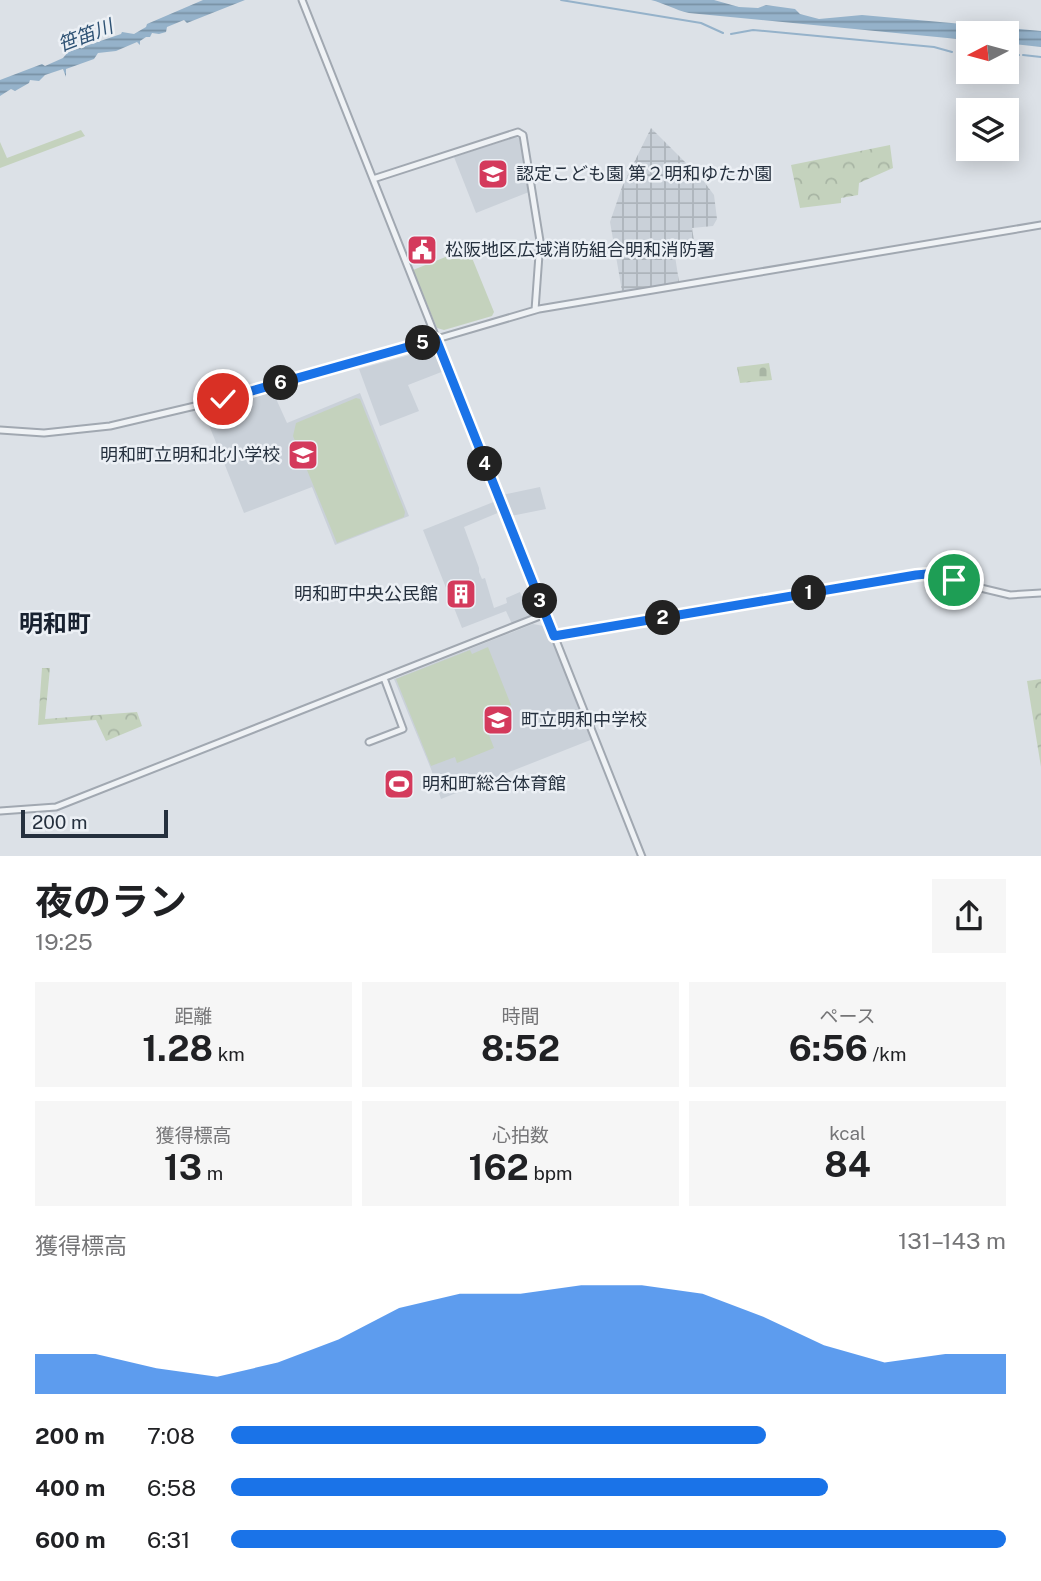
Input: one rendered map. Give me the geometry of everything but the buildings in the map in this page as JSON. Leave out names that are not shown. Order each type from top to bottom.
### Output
[{"type":"street","points":[[302,0],[642,856]]},
{"type":"street","points":[[373,179],[518,132],[523,135],[540,242],[535,310]]},
{"type":"street","points":[[0,430],[65,433],[115,425],[195,406],[535,310],[1041,225]]},
{"type":"street","points":[[554,636],[922,574],[1010,595],[1041,593]]},
{"type":"street","points":[[0,811],[55,807],[545,614]]},
{"type":"street","points":[[369,742],[403,729],[384,678]]},
{"type":"shaded area","points":[[651,128],[702,179],[714,195],[717,219],[713,226],[692,228],[696,253],[675,256],[679,282],[622,291],[610,222],[622,187]]},
{"type":"shaded area","name":"認定こども園 第２明和ゆたか園","points":[[519,138],[529,192],[476,213],[454,157]]},
{"type":"shaded area","points":[[428,350],[434,354],[437,352],[444,371],[408,385],[419,411],[380,426],[359,369]]},
{"type":"shaded area","name":"明和町立明和北小学校","points":[[273,392],[287,423],[360,393],[409,516],[335,545],[312,487],[244,513],[205,415],[212,410]]},
{"type":"shaded area","points":[[540,487],[546,509],[511,516],[502,495]]},
{"type":"shaded area","points":[[496,501],[500,512],[464,527],[479,572],[482,579],[485,578],[494,608],[507,603],[506,598],[520,592],[526,607],[532,605],[535,615],[512,624],[506,611],[462,628],[423,530]]},
{"type":"shaded area","name":"町立明和中学校","points":[[533,624],[544,626],[554,644],[593,739],[441,799],[394,679]]},
{"type":"green space","points":[[81,130],[85,136],[0,168],[0,142],[7,158]]},
{"type":"green space","points":[[890,145],[893,168],[859,183],[858,195],[841,198],[841,203],[800,208],[791,165]]},
{"type":"green space","points":[[468,248],[494,312],[492,316],[444,330],[437,328],[413,270]]},
{"type":"green space","points":[[769,363],[772,380],[740,383],[737,367]]},
{"type":"green space","points":[[356,398],[360,399],[405,512],[404,517],[337,543],[293,436],[296,423]]},
{"type":"green space","points":[[488,647],[511,705],[482,717],[494,748],[457,763],[455,757],[431,766],[396,679],[470,650],[472,654]]},
{"type":"green space","points":[[42,668],[50,668],[45,719],[137,712],[142,726],[106,741],[96,720],[38,725]]},
{"type":"green space","points":[[1041,679],[1041,767],[1027,681]]},
{"type":"water","points":[[203,0],[245,0],[187,23],[184,20],[167,27],[166,32],[152,33],[150,37],[140,41],[140,45],[137,42],[116,51],[98,53],[94,59],[66,69],[66,77],[63,69],[45,75],[39,81],[30,80],[15,91],[11,89],[0,96],[0,80],[42,64],[45,66],[63,58],[68,52],[122,32],[134,34],[147,24]]},
{"type":"water","points":[[651,0],[714,0],[739,7],[758,8],[766,5],[795,9],[800,14],[819,19],[862,15],[956,23],[956,39],[689,13]]},
{"type":"water","points":[[1019,29],[1041,31],[1041,47],[1019,44]]},
{"type":"waterway","points":[[561,0],[701,23],[723,33]]},
{"type":"waterway","points":[[731,34],[753,30],[934,47],[952,52]]},
{"type":"waterway","points":[[1023,55],[1041,57]]},
{"type":"place","name":"認定こども園 第２明和ゆたか園","points":[[493,174]]},
{"type":"place","name":"松阪地区広域消防組合明和消防署","points":[[422,250]]},
{"type":"place","name":"明和町立明和北小学校","points":[[303,455]]},
{"type":"place","name":"明和町中央公民館","points":[[461,594]]},
{"type":"place","name":"町立明和中学校","points":[[498,720]]},
{"type":"place","name":"明和町総合体育館","points":[[399,784]]},
{"type":"district","name":"明和町","points":[[55,624]]},
{"type":"route","points":[[223,399],[436,339],[554,636],[916,575],[927,574],[954,580]]},
{"type":"water label","name":"笹笛川","points":[[85,35]]}]
